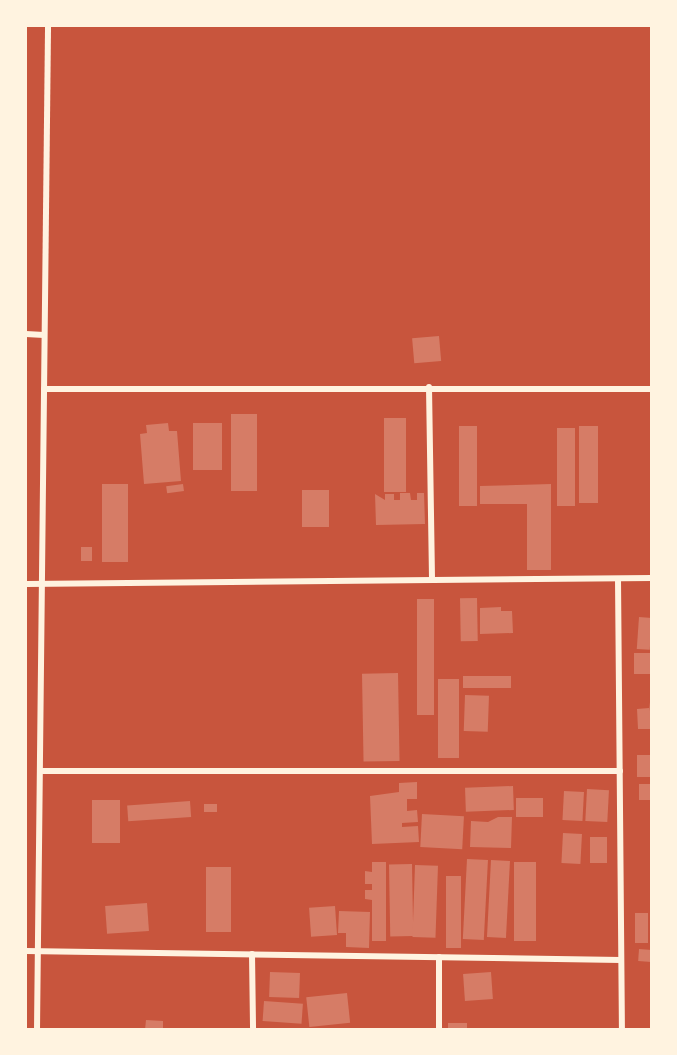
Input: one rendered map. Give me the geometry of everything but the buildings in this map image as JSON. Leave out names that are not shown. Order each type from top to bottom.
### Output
[{"type":"street","points":[[36,1029],[48,26]]},
{"type":"street","points":[[26,334],[44,335]]},
{"type":"street","points":[[44,389],[429,387],[651,389]]},
{"type":"street","points":[[429,387],[432,580]]},
{"type":"street","points":[[26,584],[651,578]]},
{"type":"street","points":[[618,579],[622,1029]]},
{"type":"street","points":[[40,771],[620,771]]},
{"type":"street","points":[[26,951],[621,960]]},
{"type":"street","points":[[252,954],[253,1029]]},
{"type":"street","points":[[439,957],[439,1029]]}]
